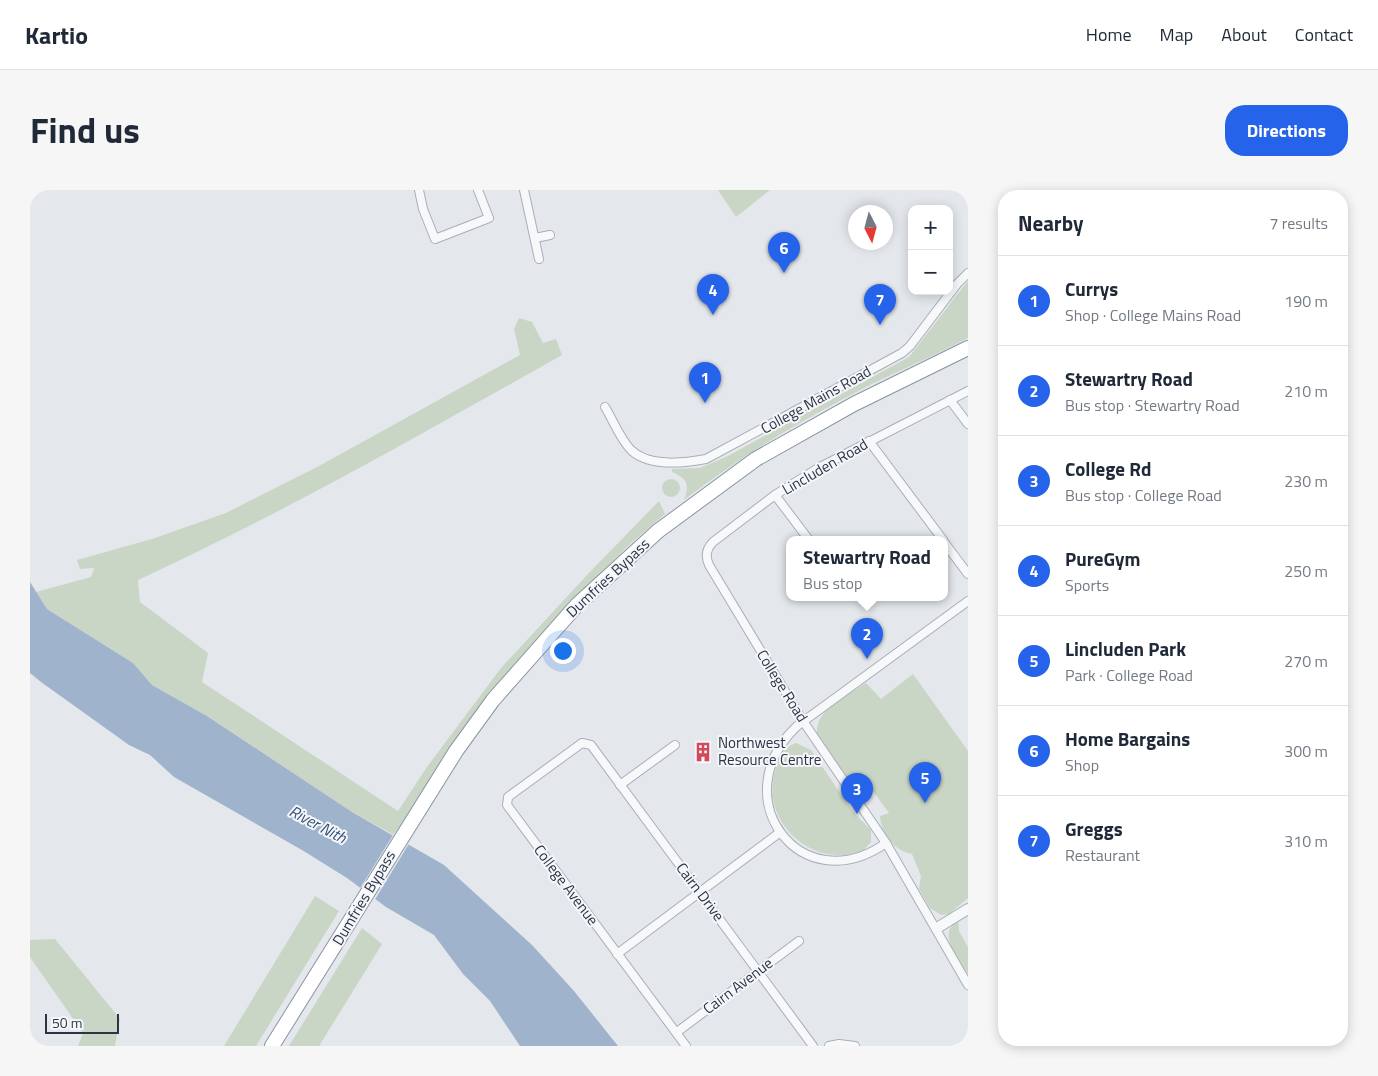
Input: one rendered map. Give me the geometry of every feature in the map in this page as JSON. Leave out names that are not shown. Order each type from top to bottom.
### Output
[{"type":"highway","name":"Dumfries Bypass","points":[[272,1046],[416,812],[488,707],[536,649],[577,605],[658,531],[756,460],[854,404],[968,348]]},
{"type":"street","points":[[419,190],[423,209],[435,239],[489,218],[478,190]]},
{"type":"street","points":[[524,190],[539,259]]},
{"type":"street","points":[[535,238],[550,235]]},
{"type":"street","name":"College Mains Road","points":[[605,407],[631,449],[652,459],[679,462],[706,459],[902,353],[910,346],[957,284],[968,273]]},
{"type":"street","name":"Lincluden Road","points":[[709,565],[706,556],[710,544],[775,495],[820,467],[968,391]]},
{"type":"street","points":[[950,400],[968,424]]},
{"type":"street","points":[[869,442],[940,536]]},
{"type":"street","points":[[775,495],[806,536]]},
{"type":"street","points":[[948,546],[968,574]]},
{"type":"street","name":"College Road","points":[[709,565],[803,721],[886,844],[937,928],[968,985]]},
{"type":"street","points":[[886,844],[871,854],[853,860],[836,862],[819,859],[801,852],[779,833],[768,807],[766,788],[769,768],[783,740],[803,721],[968,601]]},
{"type":"street","name":"Cairn Drive","points":[[582,743],[591,745],[813,1046]]},
{"type":"street","name":"College Avenue","points":[[582,743],[508,797],[507,806],[686,1046]]},
{"type":"street","points":[[620,785],[675,745]]},
{"type":"street","points":[[618,954],[779,833]]},
{"type":"street","points":[[937,928],[968,909]]},
{"type":"street","name":"Cairn Avenue","points":[[677,1032],[799,941]]},
{"type":"street","points":[[829,1046],[839,1044],[855,1046]]},
{"type":"green space","points":[[718,190],[770,190],[736,217]]},
{"type":"green space","points":[[968,281],[968,338],[860,390],[803,421],[742,458],[684,500],[687,490],[686,483],[681,477],[672,472],[672,469],[700,468],[726,457],[909,357]]},
{"type":"green space","points":[[519,318],[532,322],[543,343],[556,339],[562,355],[299,500],[138,580],[140,602],[208,653],[202,682],[398,811],[427,767],[501,668],[659,501],[665,514],[631,543],[592,582],[440,767],[394,835],[352,812],[207,716],[152,685],[133,663],[47,609],[36,592],[91,577],[94,568],[80,569],[77,560],[152,539],[226,513],[319,466],[520,355],[514,329]]},
{"type":"green space","points":[[667,479],[675,479],[680,484],[678,495],[667,497],[662,492],[662,484]]},
{"type":"green space","points":[[913,674],[968,751],[968,898],[949,914],[941,915],[930,908],[919,889],[921,876],[912,854],[894,845],[883,829],[880,816],[889,813],[873,791],[864,792],[855,789],[817,734],[821,717],[827,710],[866,683],[881,699]]},
{"type":"green space","points":[[796,743],[811,750],[852,811],[871,830],[871,842],[863,851],[843,855],[824,853],[807,847],[792,835],[781,821],[774,804],[772,785],[782,754],[789,746]]},
{"type":"green space","points":[[315,896],[339,911],[256,1046],[224,1046]]},
{"type":"green space","points":[[958,920],[959,931],[968,947],[968,974],[951,946],[949,939],[949,932]]},
{"type":"green space","points":[[362,928],[382,944],[319,1046],[289,1046]]},
{"type":"green space","points":[[55,939],[120,1019],[115,1046],[78,1046],[83,1033],[30,957],[30,940]]},
{"type":"water","name":"River Nith","points":[[30,582],[47,609],[133,663],[152,685],[207,716],[352,812],[444,865],[532,945],[574,991],[618,1046],[520,1046],[490,1001],[463,974],[434,935],[386,907],[347,878],[302,850],[174,777],[150,755],[129,745],[41,682],[30,673]]},
{"type":"pier","points":[[395,832],[410,842],[374,901],[359,890]]},
{"type":"place","name":"Home Bargains","points":[[784,273]]},
{"type":"place","name":"PureGym","points":[[713,315]]},
{"type":"place","name":"Greggs","points":[[880,325]]},
{"type":"place","name":"Currys","points":[[705,403]]},
{"type":"place","name":"Stewartry Road","points":[[867,659]]},
{"type":"place","name":"Northwest Resource Centre","points":[[703,752]]},
{"type":"place","name":"Lincluden Park","points":[[925,803]]},
{"type":"place","name":"College Rd","points":[[857,814]]}]
